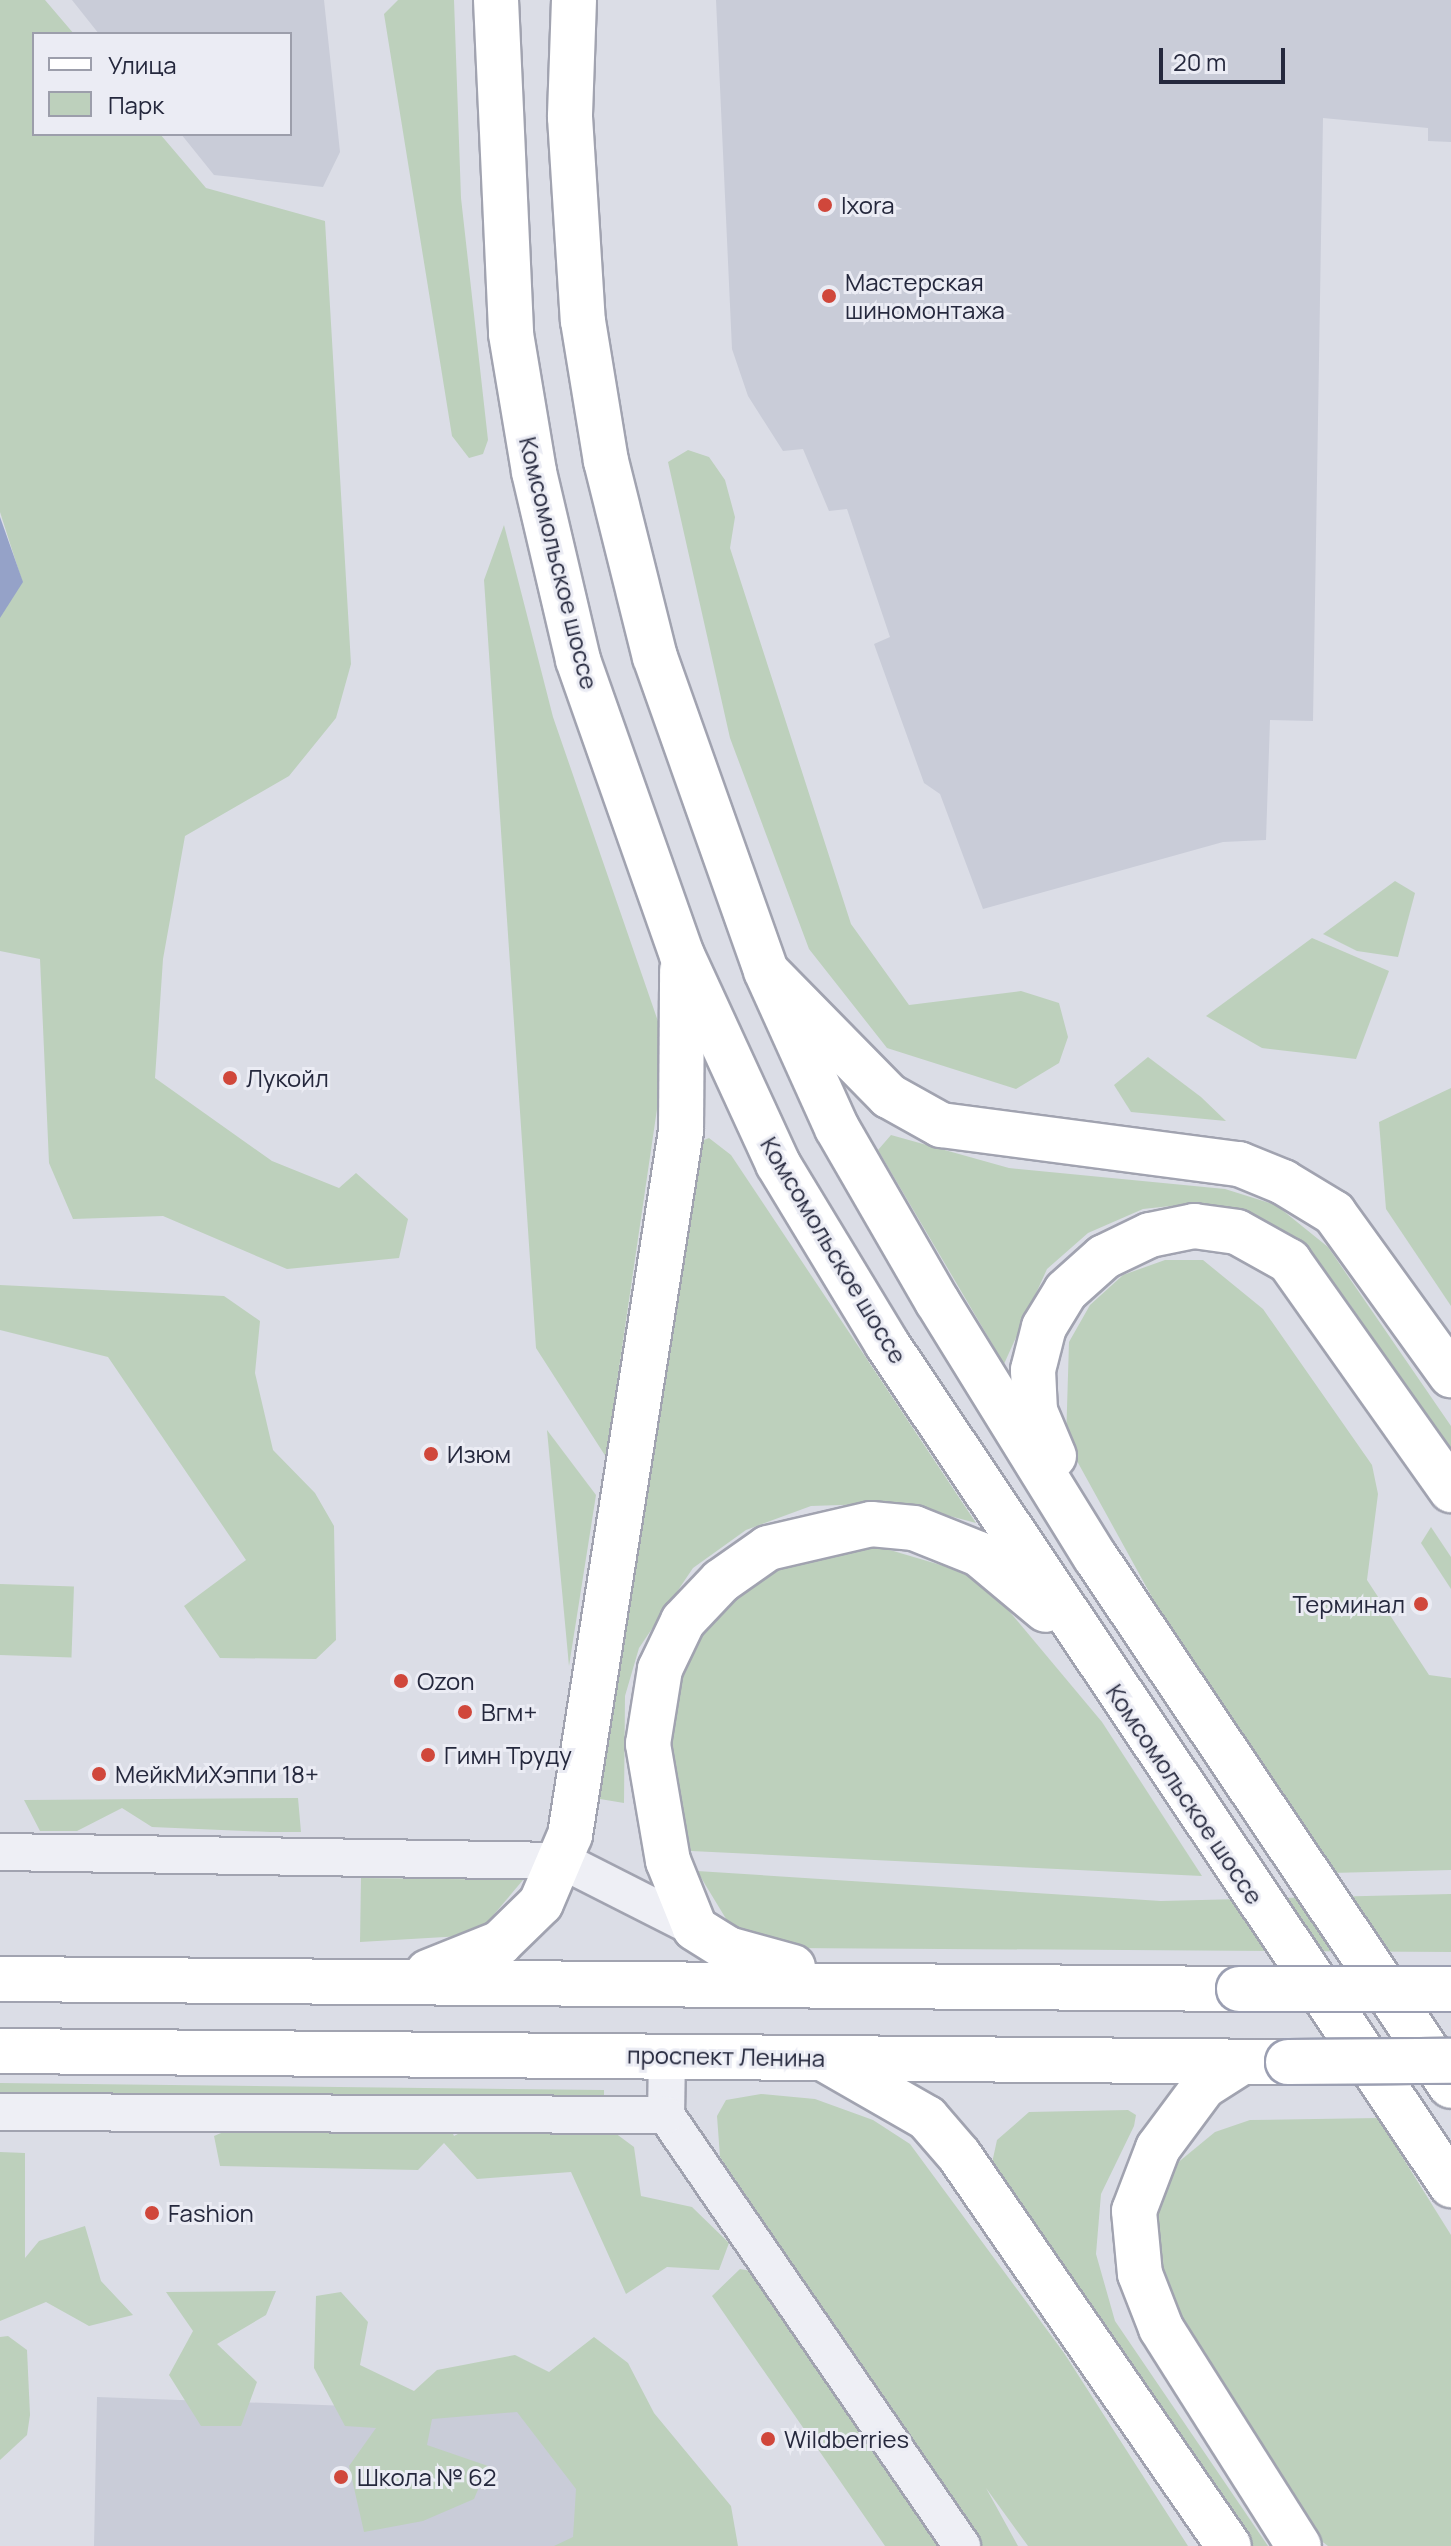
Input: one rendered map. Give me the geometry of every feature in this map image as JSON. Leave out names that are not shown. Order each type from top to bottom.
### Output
[{"type":"main road","name":"Комсомольское шоссе","points":[[496,0],[511,334],[534,472],[578,660],[682,955],[778,1164],[1082,1640],[1451,2185]]},
{"type":"main road","points":[[574,0],[570,117],[581,289],[606,461],[655,657],[766,971],[883,1213],[1096,1558],[1451,2086]]},
{"type":"main road","points":[[407,1980],[500,1943],[541,1903],[563,1861],[681,1131],[682,955]]},
{"type":"main road","points":[[766,971],[889,1096],[941,1125],[1239,1164],[1283,1182],[1334,1213],[1451,1375]]},
{"type":"main road","points":[[1096,1558],[1035,1411],[1033,1370],[1044,1327],[1066,1291],[1104,1257],[1150,1235],[1194,1226],[1237,1232],[1289,1261],[1451,1490]]},
{"type":"main road","points":[[849,1982],[728,1949],[695,1928],[668,1861],[648,1744],[660,1669],[683,1621],[721,1581],[768,1548],[829,1529],[914,1528],[979,1554],[1082,1640]]},
{"type":"main road","points":[[0,1979],[849,1982],[1239,1989],[1451,1989]]},
{"type":"main road","name":"проспект Ленина","points":[[0,2051],[667,2054],[824,2059],[1242,2062],[1451,2061]]},
{"type":"main road","points":[[824,2059],[927,2118],[959,2155],[1229,2546]]},
{"type":"main road","points":[[1242,2062],[1204,2086],[1158,2148],[1134,2211],[1140,2274],[1161,2328],[1299,2546]]},
{"type":"street","points":[[0,1852],[563,1861],[695,1928]]},
{"type":"street","points":[[667,2054],[666,2115],[962,2546]]},
{"type":"street","points":[[0,2112],[666,2115]]},
{"type":"shaded area","points":[[72,0],[324,0],[340,152],[323,187],[214,175],[183,136],[292,136],[292,32],[97,32]]},
{"type":"shaded area","points":[[716,0],[1451,0],[1451,142],[1428,141],[1428,128],[1323,118],[1313,721],[1270,720],[1266,840],[1223,842],[983,909],[940,794],[924,783],[874,644],[890,637],[847,509],[829,511],[803,449],[783,451],[748,396],[732,349]]},
{"type":"shaded area","name":"Школа № 62","points":[[97,2397],[377,2407],[540,2398],[628,2546],[94,2546]]},
{"type":"green space","points":[[0,0],[45,0],[72,32],[32,32],[32,136],[162,136],[206,188],[325,221],[351,664],[336,718],[289,776],[185,836],[163,959],[155,1078],[272,1161],[339,1188],[356,1173],[408,1219],[399,1258],[287,1269],[163,1216],[73,1219],[49,1163],[40,959],[0,951],[0,591],[22,581],[0,512]]},
{"type":"green space","points":[[398,0],[454,0],[461,198],[488,440],[483,454],[469,458],[452,436],[384,14]]},
{"type":"green space","points":[[688,450],[709,457],[725,480],[735,517],[730,548],[851,924],[909,1005],[1021,991],[1059,1003],[1068,1037],[1059,1063],[1016,1089],[887,1048],[809,949],[730,738],[668,462]]},
{"type":"green space","points":[[504,525],[553,717],[661,1030],[662,1075],[606,1457],[536,1348],[484,580]]},
{"type":"green space","points":[[1395,881],[1415,893],[1398,957],[1357,951],[1323,934]]},
{"type":"green space","points":[[1312,938],[1389,971],[1356,1059],[1262,1048],[1206,1016]]},
{"type":"green space","points":[[1148,1057],[1201,1097],[1226,1121],[1131,1112],[1114,1085]]},
{"type":"green space","points":[[1451,1088],[1451,1306],[1386,1209],[1379,1122]]},
{"type":"green space","points":[[891,1135],[1009,1168],[1225,1189],[1276,1205],[1328,1247],[1451,1426],[1451,1454],[1349,1303],[1297,1241],[1247,1214],[1198,1203],[1143,1209],[1088,1233],[1047,1269],[1004,1364],[878,1150]]},
{"type":"green space","points":[[709,1138],[731,1155],[976,1523],[901,1503],[811,1506],[746,1530],[693,1568],[639,1648],[625,1696],[624,1803],[594,1798],[699,1142]]},
{"type":"green space","points":[[1165,1260],[1203,1260],[1263,1309],[1372,1465],[1378,1494],[1367,1580],[1429,1675],[1451,1678],[1451,1870],[1330,1873],[1180,1648],[1066,1441],[1069,1342],[1090,1305],[1123,1275]]},
{"type":"green space","points":[[0,1285],[224,1296],[260,1321],[255,1373],[273,1450],[315,1493],[334,1526],[336,1640],[316,1659],[220,1658],[184,1606],[246,1560],[108,1357],[0,1330]]},
{"type":"green space","points":[[547,1430],[596,1495],[569,1666]]},
{"type":"green space","points":[[1431,1527],[1451,1557],[1451,1589],[1421,1543]]},
{"type":"green space","points":[[873,1545],[961,1571],[999,1599],[1102,1722],[1202,1876],[691,1851],[668,1734],[685,1663],[721,1605],[766,1571]]},
{"type":"green space","points":[[0,1584],[74,1587],[71,1658],[0,1655]]},
{"type":"green space","points":[[298,1798],[301,1832],[152,1827],[122,1808],[77,1831],[40,1831],[24,1800]]},
{"type":"green space","points":[[697,1871],[1161,1901],[1451,1894],[1451,1952],[789,1948],[731,1927]]},
{"type":"green space","points":[[361,1878],[523,1880],[485,1925],[462,1936],[360,1942]]},
{"type":"green space","points":[[0,2083],[604,2090],[604,2098],[576,2104],[634,2147],[641,2196],[692,2207],[729,2243],[719,2270],[667,2267],[626,2294],[571,2172],[477,2179],[444,2143],[418,2170],[220,2166],[214,2136],[294,2102],[0,2099]],"holes":[[[441,2106],[489,2118],[454,2136]]]},
{"type":"green space","points":[[761,2094],[815,2099],[873,2120],[910,2144],[1064,2353],[1188,2546],[1028,2546],[986,2488],[1018,2546],[885,2546],[712,2296],[740,2269],[803,2280],[720,2157],[717,2116],[726,2100]]},
{"type":"green space","points":[[1128,2110],[1136,2115],[1134,2126],[1101,2194],[1096,2254],[1115,2321],[1268,2546],[1247,2546],[992,2163],[997,2140],[1029,2112]]},
{"type":"green space","points":[[1378,2118],[1451,2235],[1451,2546],[1328,2546],[1315,2536],[1151,2288],[1142,2246],[1170,2169],[1215,2132],[1250,2120]]},
{"type":"green space","points":[[0,2152],[25,2153],[25,2258],[39,2241],[85,2226],[101,2281],[133,2315],[89,2326],[46,2302],[0,2321]]},
{"type":"green space","points":[[276,2291],[266,2315],[217,2344],[257,2382],[241,2426],[201,2426],[169,2375],[193,2331],[166,2292]]},
{"type":"green space","points":[[341,2292],[368,2322],[360,2365],[414,2391],[437,2370],[515,2355],[549,2372],[594,2337],[628,2363],[654,2413],[731,2506],[738,2546],[554,2546],[573,2537],[576,2489],[517,2412],[432,2419],[427,2445],[488,2466],[474,2499],[423,2521],[364,2532],[349,2466],[376,2428],[345,2426],[314,2368],[316,2296]]},
{"type":"green space","points":[[8,2336],[27,2350],[30,2415],[27,2435],[0,2460],[0,2337]]},
{"type":"water","points":[[0,517],[23,582],[0,618]]},
{"type":"place","name":"Ixora","points":[[825,205]]},
{"type":"place","name":"Мастерская шиномонтажа","points":[[829,296]]},
{"type":"place","name":"Лукойл","points":[[230,1078]]},
{"type":"place","name":"Изюм","points":[[431,1454]]},
{"type":"place","name":"Терминал","points":[[1421,1604]]},
{"type":"place","name":"Ozon","points":[[401,1681]]},
{"type":"place","name":"Вгм+","points":[[465,1712]]},
{"type":"place","name":"Гимн Труду","points":[[428,1755]]},
{"type":"place","name":"МейкМиХэппи 18+","points":[[99,1774]]},
{"type":"place","name":"Fashion","points":[[152,2213]]},
{"type":"place","name":"Wildberries","points":[[768,2439]]},
{"type":"place","name":"Школа № 62","points":[[341,2477]]}]
